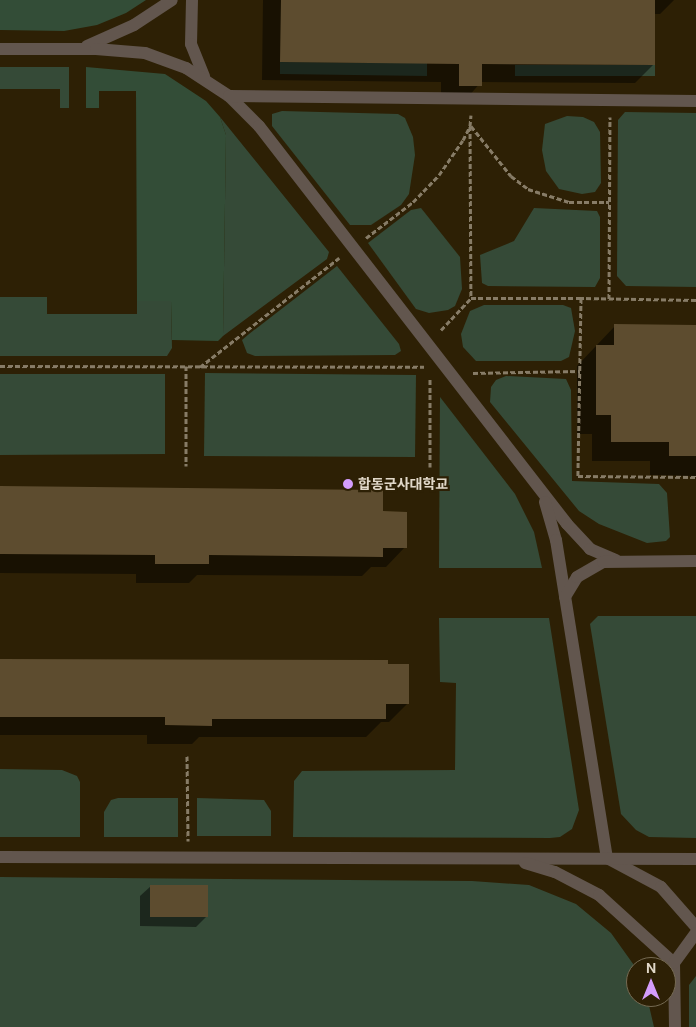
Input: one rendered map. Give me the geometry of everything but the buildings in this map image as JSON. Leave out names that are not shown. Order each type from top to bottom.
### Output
[{"type":"street","points":[[78,49],[134,25],[172,0]]},
{"type":"street","points":[[192,0],[191,44],[198,69],[205,79]]},
{"type":"street","points":[[0,49],[78,49],[145,53],[174,62],[205,79],[229,96],[259,126],[541,491],[590,549],[616,560]]},
{"type":"street","points":[[229,96],[271,98],[696,101]]},
{"type":"street","points":[[259,126],[254,112],[255,107],[260,101],[271,98]]},
{"type":"street","points":[[541,491],[552,522],[607,858]]},
{"type":"street","points":[[565,597],[577,577],[590,567],[616,560],[696,561]]},
{"type":"street","points":[[0,857],[696,859]]},
{"type":"street","points":[[607,858],[661,887],[696,927]]},
{"type":"street","points":[[509,859],[555,872],[599,895],[667,957]]},
{"type":"street","points":[[676,960],[696,933]]},
{"type":"street","points":[[675,1007],[675,1027]]},
{"type":"path","points":[[609,298],[610,100]]},
{"type":"path","points":[[471,116],[471,298]]},
{"type":"path","points":[[470,126],[511,176],[528,189],[569,202],[609,202]]},
{"type":"path","points":[[363,240],[424,191],[451,158],[470,126]]},
{"type":"path","points":[[200,367],[339,258]]},
{"type":"path","points":[[444,334],[440,328],[471,298],[696,300]]},
{"type":"path","points":[[581,298],[578,476],[696,478]]},
{"type":"path","points":[[0,366],[424,367]]},
{"type":"path","points":[[186,366],[186,466]]},
{"type":"path","points":[[468,366],[473,373],[580,371]]},
{"type":"path","points":[[430,376],[430,467]]},
{"type":"path","points":[[187,756],[188,842]]},
{"type":"green space","points":[[0,0],[146,0],[126,13],[97,25],[64,31],[0,30]]},
{"type":"green space","points":[[280,62],[427,63],[427,76],[280,74]]},
{"type":"green space","points":[[515,65],[655,65],[655,76],[515,76]]},
{"type":"green space","points":[[0,67],[69,67],[69,108],[60,108],[60,89],[0,89]]},
{"type":"green space","points":[[86,67],[165,74],[206,101],[220,117],[226,135],[223,336],[218,341],[172,340],[171,301],[137,301],[136,91],[99,91],[99,108],[86,108]]},
{"type":"green space","points":[[282,111],[398,114],[405,118],[413,137],[415,155],[409,194],[401,205],[371,225],[350,225],[272,126],[272,114]]},
{"type":"green space","points":[[625,112],[696,113],[696,287],[626,286],[617,276],[618,120]]},
{"type":"green space","points":[[567,116],[583,117],[594,122],[600,132],[601,183],[595,192],[582,194],[559,189],[546,171],[542,150],[545,124]]},
{"type":"green space","points":[[220,117],[329,252],[327,259],[223,336],[226,135]]},
{"type":"green space","points":[[421,208],[460,257],[462,289],[455,306],[448,310],[429,313],[416,309],[368,243],[411,210]]},
{"type":"green space","points":[[534,208],[597,211],[600,217],[600,278],[595,287],[488,286],[482,283],[480,255],[514,241]]},
{"type":"green space","points":[[337,266],[399,344],[401,351],[395,355],[255,356],[247,353],[242,340]]},
{"type":"green space","points":[[0,297],[47,297],[47,314],[137,314],[137,301],[171,301],[172,348],[167,356],[0,356]]},
{"type":"green space","points":[[484,305],[563,305],[571,308],[575,331],[569,357],[561,361],[476,361],[463,347],[461,334],[470,311]]},
{"type":"green space","points":[[205,373],[416,375],[415,457],[204,456]]},
{"type":"green space","points":[[0,374],[165,374],[165,454],[0,455]]},
{"type":"green space","points":[[506,376],[566,379],[571,390],[572,481],[659,484],[667,493],[670,537],[666,541],[647,543],[599,524],[579,511],[490,402],[491,387],[496,380]]},
{"type":"green space","points":[[440,397],[515,494],[534,532],[542,568],[439,568]]},
{"type":"green space","points":[[598,616],[696,616],[696,838],[649,837],[636,830],[621,814],[590,624]]},
{"type":"green space","points":[[439,618],[549,618],[579,810],[572,829],[560,837],[550,838],[293,837],[294,781],[302,771],[455,770],[456,683],[440,682]]},
{"type":"green space","points":[[0,769],[62,770],[77,776],[80,782],[80,837],[0,837]]},
{"type":"green space","points":[[118,798],[178,798],[178,837],[104,837],[104,812],[111,800]]},
{"type":"green space","points":[[197,798],[264,800],[271,811],[271,836],[197,836]]},
{"type":"green space","points":[[0,877],[472,881],[529,885],[576,904],[611,933],[628,957],[626,957],[626,1007],[649,1007],[654,1027],[0,1027]]},
{"type":"green space","points":[[696,976],[696,1027],[689,1027],[689,985]]},
{"type":"place","name":"합동군사대학교","points":[[348,484]]}]
